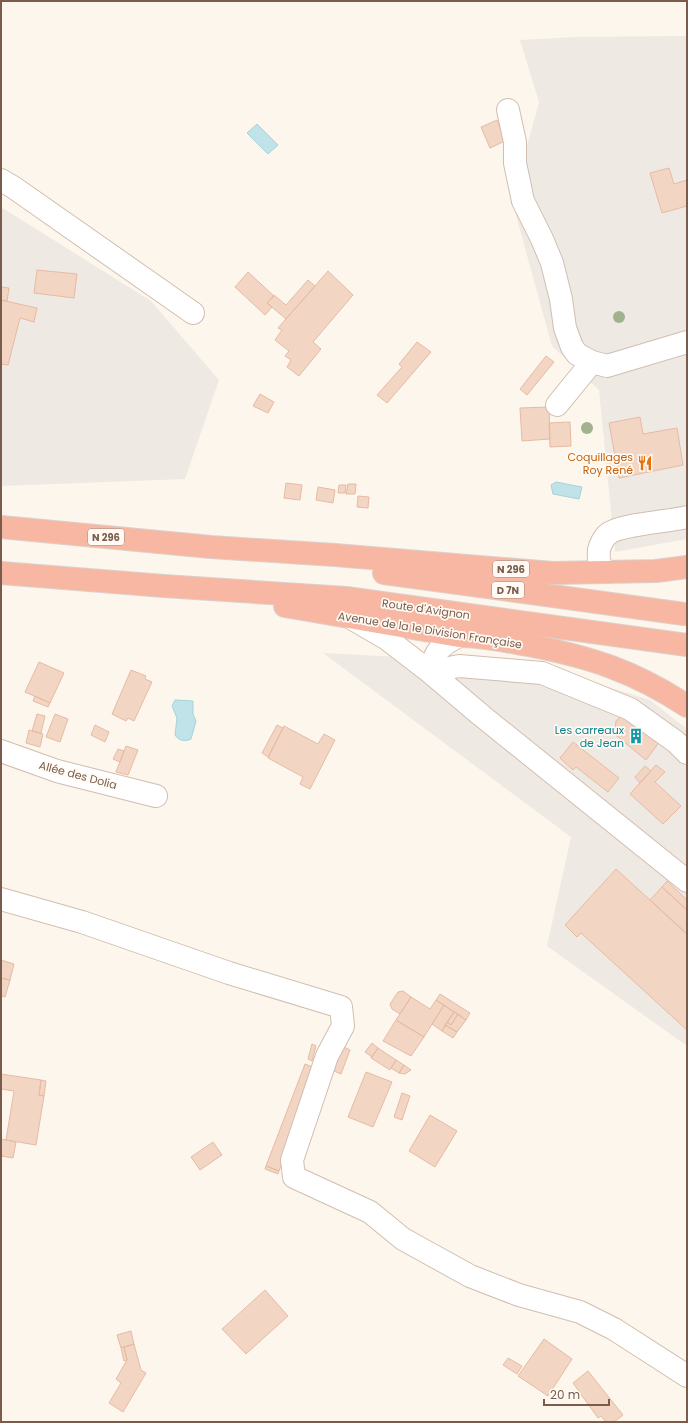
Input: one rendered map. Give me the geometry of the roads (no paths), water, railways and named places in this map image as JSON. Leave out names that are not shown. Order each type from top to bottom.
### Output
[{"type":"highway","name":"N 296","points":[[1,527],[211,546],[553,573],[656,571],[687,567]]},
{"type":"highway","name":"D 7N","points":[[211,546],[332,566],[684,614]]},
{"type":"highway","points":[[1,573],[164,586]]},
{"type":"highway","name":"Avenue de la 1e Division Française","points":[[164,586],[459,636],[480,636],[563,652],[594,660],[626,672],[661,689],[687,706]]},
{"type":"highway","name":"Route d'Avignon","points":[[164,586],[346,598],[687,644]]},
{"type":"street","points":[[508,110],[515,142],[515,162],[523,201],[552,263],[561,299],[565,328],[572,347],[577,354],[592,362],[607,366],[687,342]]},
{"type":"street","points":[[1,180],[14,187],[192,313]]},
{"type":"street","points":[[557,405],[592,362]]},
{"type":"street","points":[[606,572],[600,565],[598,558],[600,546],[608,533],[627,527],[687,517]]},
{"type":"street","points":[[350,617],[387,639],[434,675],[482,716],[687,881]]},
{"type":"street","points":[[434,675],[434,657],[439,648],[459,636]]},
{"type":"street","points":[[434,675],[449,668],[459,666],[542,673],[630,709],[676,742],[687,753]]},
{"type":"street","name":"Allée des Dolia","points":[[1,751],[57,771],[156,796]]},
{"type":"street","points":[[1,900],[82,922],[229,973],[341,1007],[343,1026],[327,1056],[292,1160],[294,1177],[370,1212],[403,1239],[470,1276],[519,1295],[580,1312],[614,1329],[687,1376]]},
{"type":"water","points":[[257,124],[278,145],[268,154],[247,133]]},
{"type":"water","points":[[556,482],[582,487],[579,499],[553,494],[551,485]]},
{"type":"water","points":[[175,700],[193,701],[193,714],[196,721],[191,739],[189,740],[180,740],[175,735],[177,718],[172,706]]},
{"type":"place","name":"Coquillages Roy René","points":[[645,463]]},
{"type":"place","name":"Les carreaux de Jean","points":[[636,736]]}]
